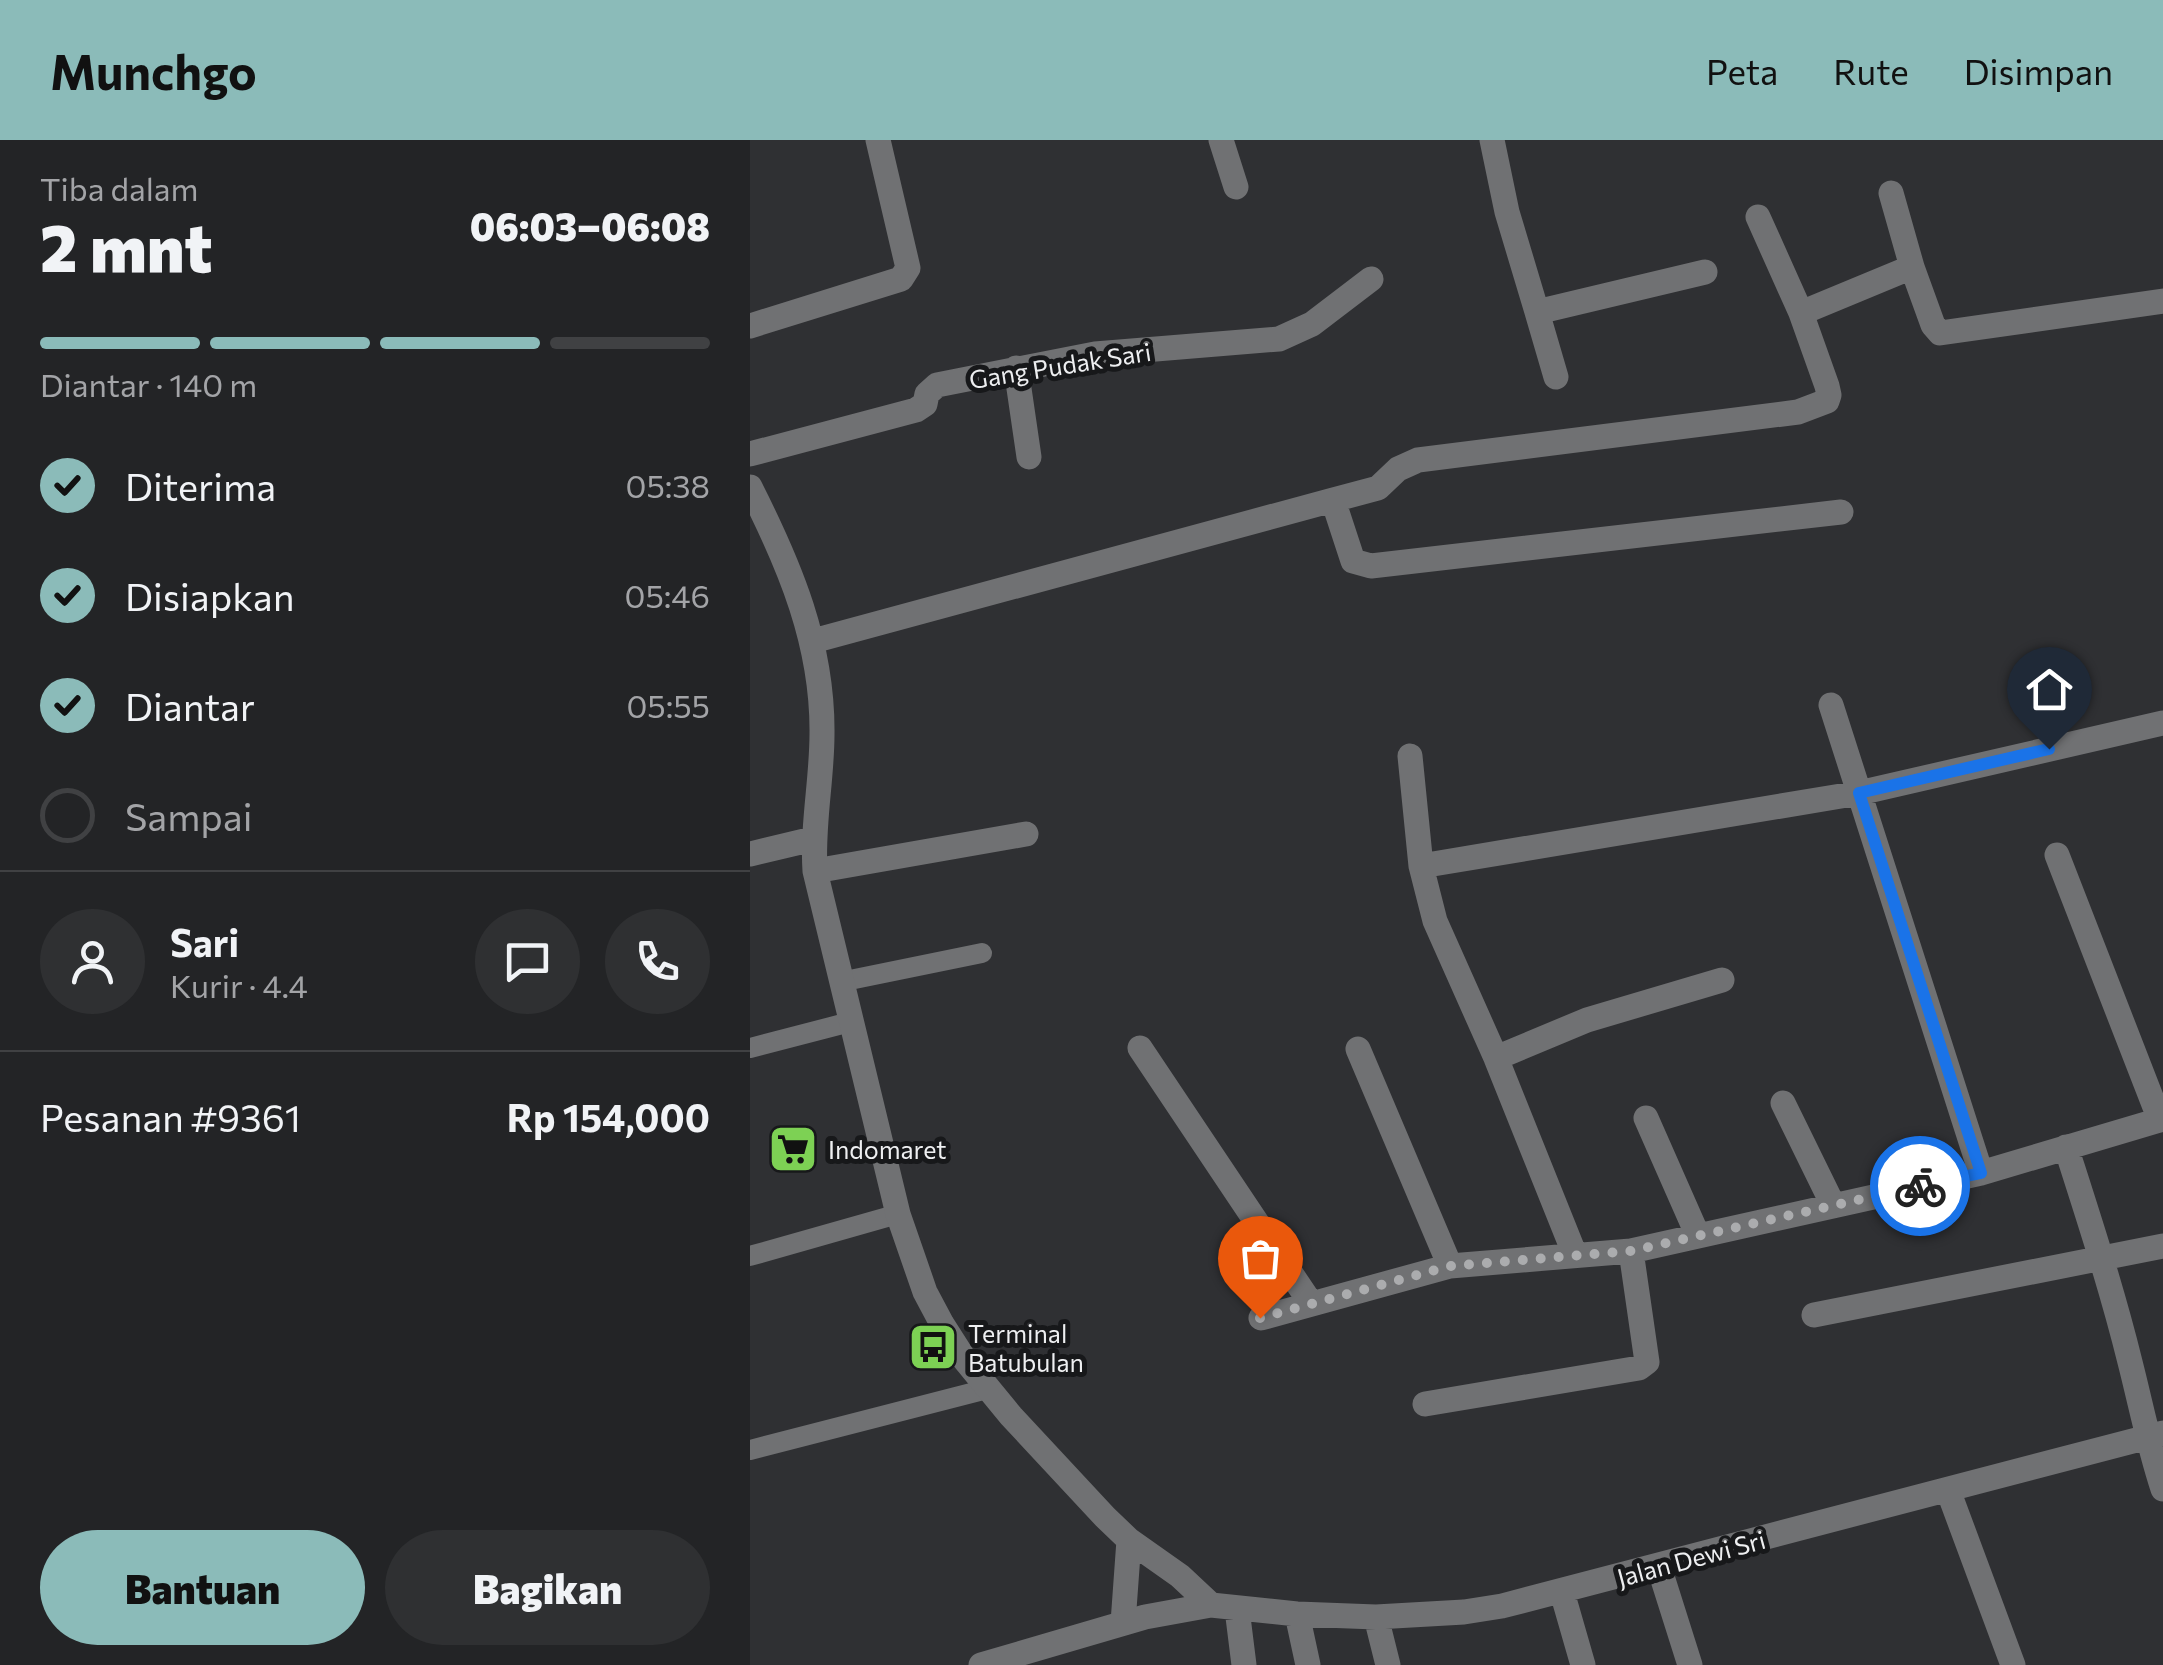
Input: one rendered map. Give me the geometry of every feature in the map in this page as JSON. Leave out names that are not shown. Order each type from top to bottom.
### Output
[{"type":"street","points":[[750,326],[901,280],[906,275],[908,268],[878,140]]},
{"type":"street","points":[[1221,140],[1236,188]]},
{"type":"street","points":[[1492,140],[1507,212],[1556,377]]},
{"type":"street","points":[[1891,193],[1912,266],[1933,326],[1940,333],[2163,301]]},
{"type":"street","points":[[814,641],[1378,488],[1398,469],[1418,460],[1814,408],[1827,401],[1829,395],[1801,312],[1758,218]]},
{"type":"street","points":[[1801,312],[1912,266]]},
{"type":"street","points":[[1537,312],[1705,272]]},
{"type":"street","name":"Gang Pudak Sari","points":[[750,454],[916,410],[938,385],[1016,368],[1096,354],[1278,340],[1312,324],[1371,279]]},
{"type":"street","points":[[1016,368],[1028,457]]},
{"type":"street","points":[[750,487],[783,554],[814,641],[822,692],[813,839],[815,871],[898,1214],[925,1292],[987,1389],[1129,1540],[1180,1576],[1210,1605]]},
{"type":"street","points":[[1332,500],[1353,561],[1370,566],[1841,512]]},
{"type":"street","points":[[1831,705],[1981,1173]]},
{"type":"street","points":[[1421,866],[1859,793],[2163,723]]},
{"type":"street","points":[[1410,756],[1421,866],[1436,922],[1496,1058],[1575,1256]]},
{"type":"street","points":[[815,871],[1026,834]]},
{"type":"street","points":[[750,854],[813,839]]},
{"type":"street","points":[[1260,1318],[1450,1266],[1631,1251],[1981,1173],[2161,1120],[2057,855]]},
{"type":"street","points":[[1496,1058],[1587,1020],[1722,980]]},
{"type":"street","points":[[1140,1048],[1310,1302]]},
{"type":"street","points":[[1358,1049],[1450,1266]]},
{"type":"street","points":[[1783,1103],[1833,1205]]},
{"type":"street","points":[[1646,1118],[1698,1236]]},
{"type":"street","points":[[2066,1147],[2154,1435],[2163,1489]]},
{"type":"street","points":[[1814,1315],[2163,1246]]},
{"type":"street","points":[[1424,1404],[1639,1368],[1647,1362],[1631,1251]]},
{"type":"street","name":"Jalan Dewi Sri","points":[[1210,1605],[1376,1617],[1464,1612],[1562,1592],[2154,1435]]},
{"type":"street","points":[[1948,1490],[2013,1665]]},
{"type":"street","points":[[1123,1623],[1129,1540]]},
{"type":"street","points":[[1659,1567],[1690,1665]]},
{"type":"street","points":[[1562,1592],[1583,1665]]},
{"type":"street","points":[[981,1665],[1123,1623],[1210,1605]]},
{"type":"street","points":[[1237,1609],[1244,1665]]},
{"type":"street","points":[[1297,1614],[1308,1665]]},
{"type":"street","points":[[1376,1617],[1388,1665]]},
{"type":"lane","points":[[840,982],[982,953]]},
{"type":"lane","points":[[750,1048],[850,1022]]},
{"type":"lane","points":[[750,1256],[898,1214]]},
{"type":"lane","points":[[750,1450],[987,1389]]},
{"type":"way so far","points":[[1260,1318],[1450,1266],[1631,1251],[1920,1186]]},
{"type":"place","name":"Indomaret","points":[[793,1149]]},
{"type":"place","name":"Terminal Batubulan","points":[[933,1347]]},
{"type":"route","points":[[1920,1186],[1981,1173],[1859,793],[2049,749]]}]
